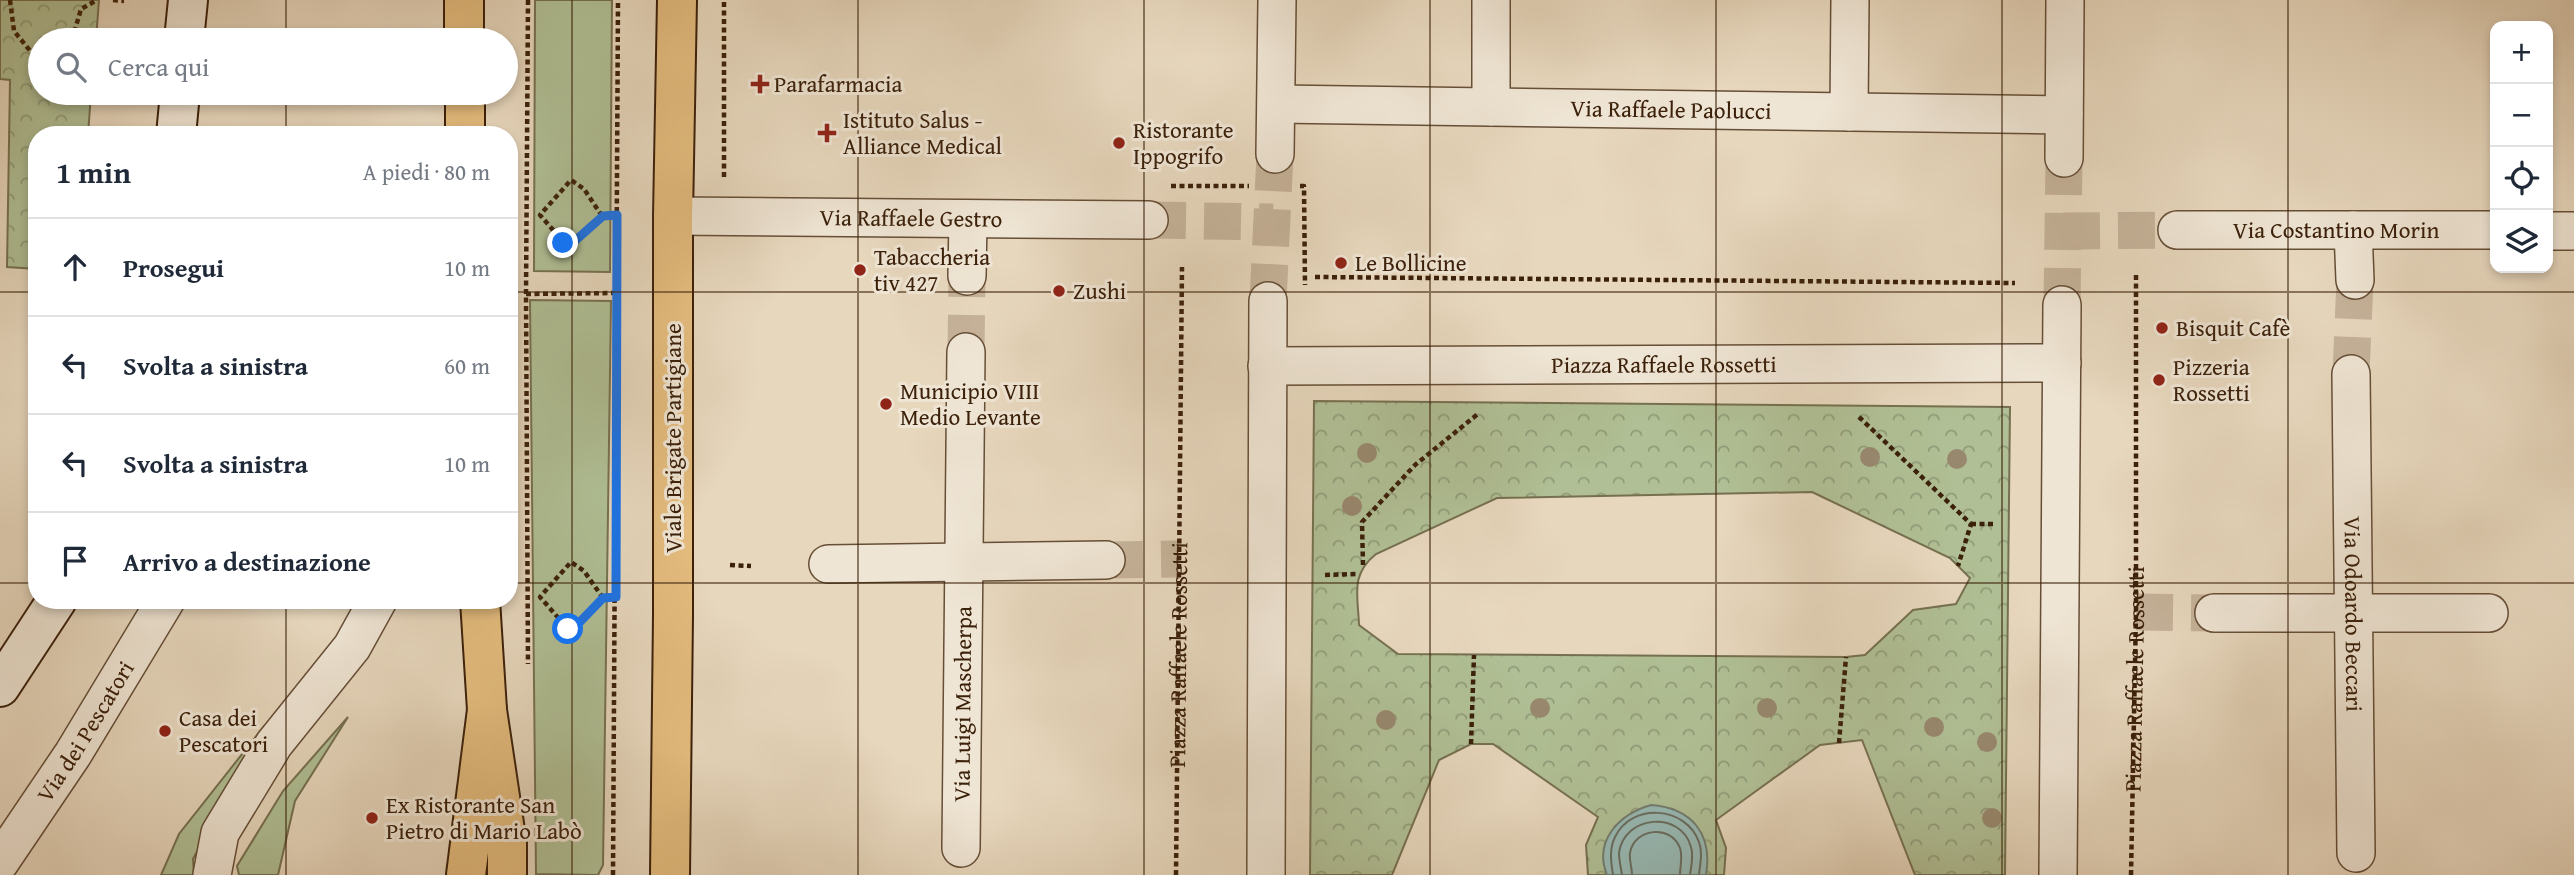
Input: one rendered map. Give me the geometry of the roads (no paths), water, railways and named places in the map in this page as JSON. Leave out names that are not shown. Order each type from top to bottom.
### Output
[{"type":"main road","points":[[185,28],[188,0]]},
{"type":"main road","points":[[464,0],[464,28]]},
{"type":"main road","name":"Viale Brigate Partigiane","points":[[676,865],[673,216],[677,0]]},
{"type":"main road","points":[[177,126],[179,105]]},
{"type":"main road","points":[[465,105],[465,126]]},
{"type":"main road","points":[[0,687],[51,609]]},
{"type":"main road","points":[[481,609],[487,710],[507,844],[507,875]]},
{"type":"main road","points":[[466,875],[487,710]]},
{"type":"street","points":[[1275,154],[1277,0]]},
{"type":"street","points":[[1491,0],[1491,107]]},
{"type":"street","points":[[1849,112],[1850,0]]},
{"type":"street","points":[[2064,158],[2065,0]]},
{"type":"street","name":"Via Raffaele Paolucci","points":[[1277,104],[2064,115]]},
{"type":"street","name":"Via Raffaele Gestro","points":[[673,216],[1149,220]]},
{"type":"street","points":[[967,276],[968,219]]},
{"type":"street","name":"Via Costantino Morin","points":[[2177,230],[2490,230]]},
{"type":"street","points":[[2353,230],[2355,280]]},
{"type":"street","points":[[2553,231],[2574,231]]},
{"type":"street","points":[[1266,875],[1268,302]]},
{"type":"street","points":[[2058,875],[2062,305]]},
{"type":"street","name":"Via Luigi Mascherpa","points":[[961,848],[966,352]]},
{"type":"street","name":"Piazza Raffaele Rossetti","points":[[1267,366],[2062,363]]},
{"type":"street","name":"Via Odoardo Beccari","points":[[2351,374],[2356,853]]},
{"type":"street","points":[[828,564],[1106,560]]},
{"type":"street","name":"Via dei Pescatori","points":[[0,862],[73,754],[161,609]]},
{"type":"street","points":[[212,875],[220,832],[274,744],[352,647],[373,609]]},
{"type":"street","points":[[2214,613],[2489,612]]},
{"type":"water","points":[[1651,805],[1678,811],[1696,826],[1706,847],[1706,875],[1607,875],[1604,851],[1612,830],[1629,815]]},
{"type":"tunnel","points":[[1268,301],[1275,154]]},
{"type":"tunnel","points":[[2062,305],[2064,158]]},
{"type":"tunnel","points":[[1149,220],[1273,222]]},
{"type":"tunnel","points":[[2063,231],[2177,230]]},
{"type":"tunnel","points":[[966,352],[967,276]]},
{"type":"tunnel","points":[[2351,374],[2355,280]]},
{"type":"tunnel","points":[[1106,560],[1179,559]]},
{"type":"tunnel","points":[[2136,612],[2214,613]]},
{"type":"place","name":"Parafarmacia","points":[[760,84]]},
{"type":"place","name":"Istituto Salus - Alliance Medical","points":[[827,133]]},
{"type":"place","name":"Ristorante Ippogrifo","points":[[1119,143]]},
{"type":"place","name":"Le Bollicine","points":[[1341,263]]},
{"type":"place","name":"Tabaccheria tiv 427","points":[[860,270]]},
{"type":"place","name":"Zushi","points":[[1059,291]]},
{"type":"place","name":"Bisquit Cafè","points":[[2162,328]]},
{"type":"place","name":"Pizzeria Rossetti","points":[[2159,380]]},
{"type":"place","name":"Municipio VIII Medio Levante","points":[[886,404]]},
{"type":"place","name":"Casa dei Pescatori","points":[[165,731]]},
{"type":"place","name":"Ex Ristorante San Pietro di Mario Labò","points":[[372,818]]}]
